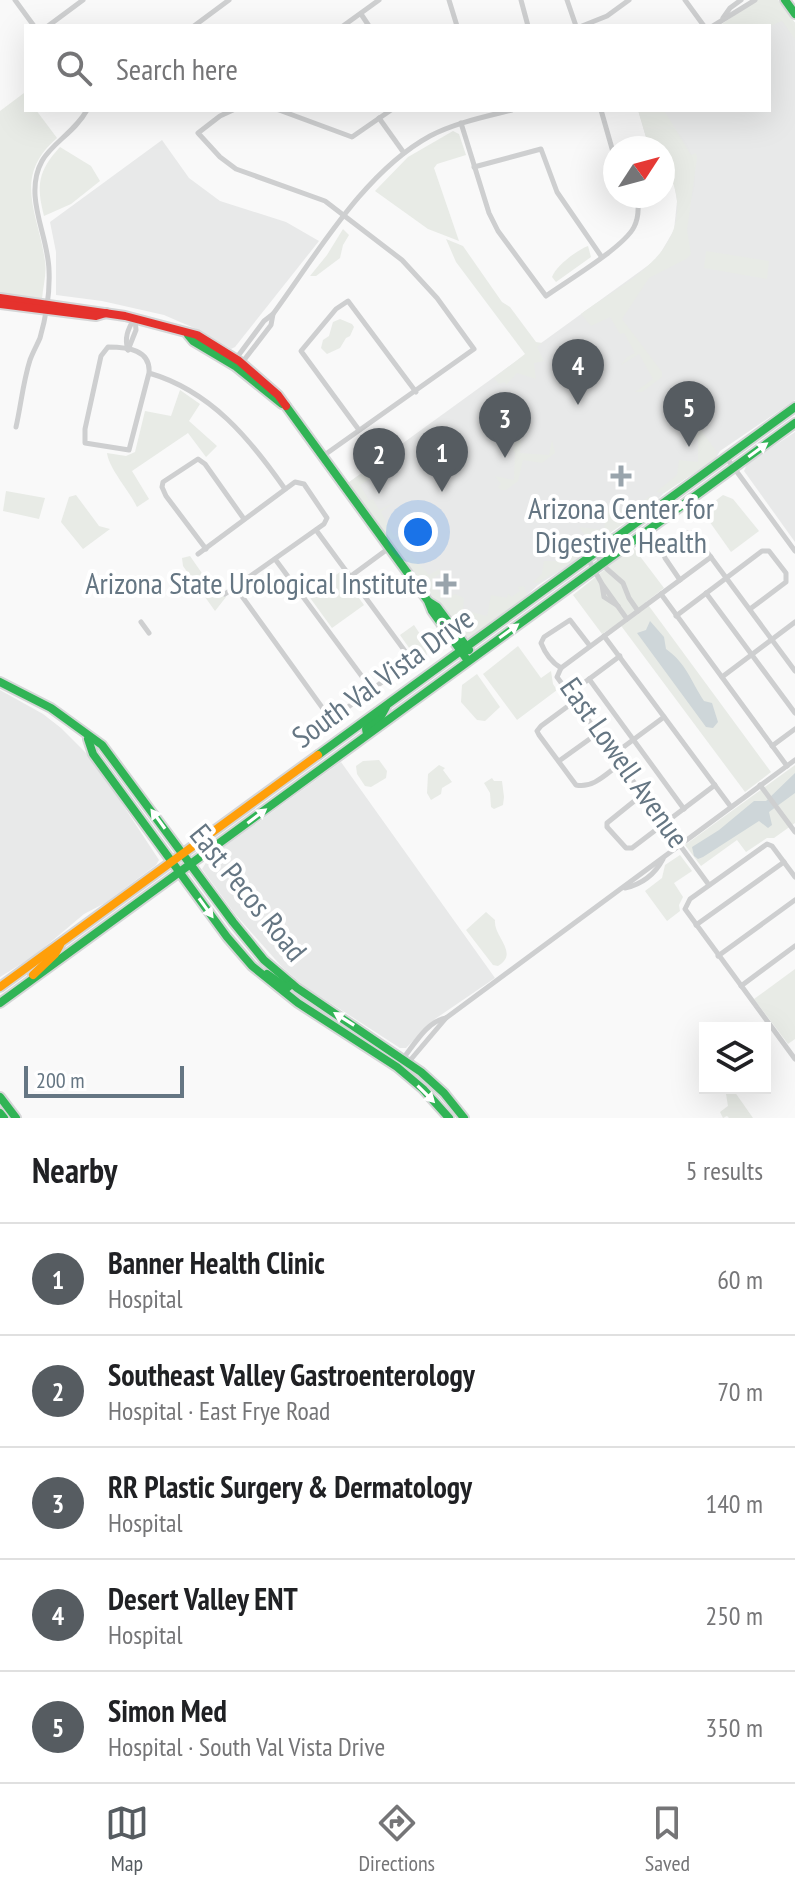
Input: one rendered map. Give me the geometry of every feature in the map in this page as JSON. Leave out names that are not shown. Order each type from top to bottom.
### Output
[{"type":"main road","points":[[785,0],[795,14]]},
{"type":"main road","points":[[0,298],[46,306]]},
{"type":"main road","points":[[0,304],[96,309],[135,318],[188,335],[193,341],[237,363],[274,400],[282,404],[428,601],[437,607],[471,659]]},
{"type":"main road","name":"South Val Vista Drive","points":[[0,987],[795,407]]},
{"type":"main road","name":"South Val Vista Drive","points":[[0,1003],[795,423]]},
{"type":"main road","name":"East Pecos Road","points":[[0,682],[41,701],[102,745],[248,941],[271,967],[407,1059],[440,1088],[464,1118]]},
{"type":"main road","points":[[367,734],[366,729],[381,716],[388,703]]},
{"type":"main road","name":"East Pecos Road","points":[[87,737],[93,754],[235,947],[258,972],[298,1003],[399,1069],[449,1118]]},
{"type":"main road","points":[[309,762],[316,772]]},
{"type":"main road","points":[[70,952],[74,940],[90,928],[98,915]]},
{"type":"main road","points":[[31,980],[34,971],[57,953],[60,943]]},
{"type":"main road","points":[[258,972],[272,975],[287,988],[292,984]]},
{"type":"main road","points":[[0,1097],[16,1118]]},
{"type":"main road","points":[[0,1113],[4,1118]]},
{"type":"street","points":[[15,0],[33,24]]},
{"type":"street","points":[[51,24],[83,0]]},
{"type":"street","points":[[197,24],[229,0]]},
{"type":"street","points":[[346,24],[379,0]]},
{"type":"street","points":[[449,0],[456,24]]},
{"type":"street","points":[[521,0],[527,24]]},
{"type":"street","points":[[567,0],[575,24]]},
{"type":"street","points":[[587,24],[607,16],[629,0]]},
{"type":"street","points":[[685,0],[703,24]]},
{"type":"street","points":[[716,24],[741,0]]},
{"type":"street","points":[[723,18],[734,15],[755,0]]},
{"type":"street","points":[[361,14],[368,24]]},
{"type":"street","points":[[16,427],[29,362],[39,340],[46,306],[49,268],[36,203],[38,175],[42,161],[53,147],[71,133],[86,112]]},
{"type":"street","points":[[229,112],[198,133],[220,157],[236,169],[325,201],[346,216],[411,267],[474,349],[322,457]]},
{"type":"street","points":[[283,112],[355,137],[388,112]]},
{"type":"street","points":[[237,363],[264,321],[273,314],[378,176],[404,153],[429,137],[461,123],[504,112]]},
{"type":"street","points":[[602,112],[608,136]]},
{"type":"street","points":[[379,118],[404,153]]},
{"type":"street","points":[[461,123],[489,213],[498,231],[546,296],[626,239],[636,224],[639,208]]},
{"type":"street","points":[[474,167],[541,149],[557,192],[601,256]]},
{"type":"street","points":[[359,430],[301,351],[336,309],[348,301],[416,392]]},
{"type":"street","points":[[128,350],[125,343],[128,328],[135,318]]},
{"type":"street","points":[[114,347],[148,358],[149,373],[129,450],[85,443],[85,429],[104,351],[114,347]]},
{"type":"street","points":[[149,373],[194,393],[229,420],[253,444],[285,489]]},
{"type":"street","points":[[726,457],[795,551]]},
{"type":"street","points":[[206,549],[162,487],[163,482],[192,460],[198,459],[205,464],[244,519]]},
{"type":"street","points":[[198,554],[295,482],[304,484],[324,511],[327,518],[324,524],[225,594]]},
{"type":"street","points":[[236,588],[331,716],[372,690],[408,663],[410,658],[316,530]]},
{"type":"street","points":[[680,580],[663,552],[687,533],[693,533],[795,670]]},
{"type":"street","points":[[351,576],[389,548]]},
{"type":"street","points":[[676,616],[762,551],[769,551],[787,576],[783,585],[750,609]]},
{"type":"street","points":[[591,555],[623,583],[638,611]]},
{"type":"street","points":[[591,555],[594,570],[627,619]]},
{"type":"street","points":[[561,668],[711,557]]},
{"type":"street","points":[[275,559],[372,690]]},
{"type":"street","points":[[706,593],[795,713]]},
{"type":"street","points":[[661,594],[787,766]]},
{"type":"street","name":"East Lowell Avenue","points":[[590,646],[570,620],[544,637],[541,643],[561,668],[557,677],[709,885]]},
{"type":"street","points":[[141,622],[149,633]]},
{"type":"street","points":[[722,677],[795,622]]},
{"type":"street","points":[[604,636],[731,807]]},
{"type":"street","points":[[569,694],[620,656]]},
{"type":"street","points":[[589,679],[684,809]]},
{"type":"street","points":[[575,701],[537,731],[576,785],[581,787],[588,787],[620,764]]},
{"type":"street","points":[[614,754],[664,717]]},
{"type":"street","points":[[772,746],[795,729]]},
{"type":"street","points":[[559,761],[598,733]]},
{"type":"street","points":[[399,1069],[446,1018],[624,888],[638,885],[657,870],[664,857],[795,760]]},
{"type":"street","points":[[643,794],[607,823],[607,827],[626,848],[632,848],[715,785]]},
{"type":"street","points":[[760,785],[795,832]]},
{"type":"street","points":[[795,877],[772,846],[767,844],[690,899],[685,909],[795,1059]]},
{"type":"street","points":[[696,925],[784,862]]},
{"type":"street","points":[[718,956],[795,900]]},
{"type":"street","points":[[741,986],[795,946]]},
{"type":"shaded area","points":[[757,0],[778,0],[795,23],[795,39],[782,21],[771,26],[722,24]]},
{"type":"shaded area","points":[[778,0],[795,23],[795,400],[720,451],[716,458],[612,530],[571,564],[469,638],[463,637],[348,483],[657,259],[674,230],[677,201],[675,136],[646,136],[639,112],[771,112],[771,24],[724,24]]},
{"type":"shaded area","points":[[24,93],[24,112],[38,112],[57,138],[43,152],[32,181],[34,211],[45,266],[42,299],[0,295],[0,111]]},
{"type":"shaded area","points":[[639,112],[665,112],[691,155],[696,153],[697,158],[687,230],[691,254],[649,278],[622,319],[662,372],[662,377],[642,392],[635,392],[653,379],[639,354],[621,365],[635,353],[624,333],[620,334],[610,317],[591,326],[581,314],[630,281],[659,254],[670,239],[676,221],[675,136],[646,136]]},
{"type":"shaded area","points":[[453,131],[459,134],[466,155],[437,164],[434,168],[459,241],[428,229],[375,191],[408,157]]},
{"type":"shaded area","points":[[162,140],[189,178],[220,201],[286,222],[319,241],[231,349],[201,331],[164,315],[102,301],[56,295],[56,252],[50,222]]},
{"type":"shaded area","points":[[60,147],[91,166],[100,181],[71,204],[44,216],[41,179],[47,164]]},
{"type":"shaded area","points":[[343,229],[349,235],[340,258],[316,276],[310,276],[327,255]]},
{"type":"shaded area","points":[[446,239],[463,246],[502,302],[510,307],[536,342],[542,343],[537,347],[544,361],[534,363],[536,379],[517,373],[506,385],[505,382],[499,384],[494,378],[525,354],[456,262]]},
{"type":"shaded area","points":[[588,246],[591,257],[556,282],[552,277],[558,268]]},
{"type":"shaded area","points":[[706,251],[769,261],[767,279],[704,268]]},
{"type":"shaded area","points":[[340,319],[354,327],[340,348],[327,354],[321,348],[323,340],[329,336],[333,322]]},
{"type":"shaded area","points":[[180,390],[200,404],[189,421],[217,446],[206,457],[188,433],[132,471],[149,499],[137,507],[111,466],[107,453],[126,456],[135,452],[145,411],[171,416]]},
{"type":"shaded area","points":[[697,425],[717,452],[715,459],[664,493],[656,492],[677,475],[679,460],[698,462],[698,439],[693,438],[694,426]]},
{"type":"shaded area","points":[[795,432],[795,542],[744,471],[747,464]]},
{"type":"shaded area","points":[[515,433],[521,434],[520,453],[549,455],[552,440],[555,453],[542,463],[523,460],[518,481],[501,490],[495,476],[514,480]]},
{"type":"shaded area","points":[[379,461],[382,472],[360,485],[369,501],[373,499],[379,510],[395,502],[381,512],[394,536],[403,532],[395,539],[390,539],[348,483]]},
{"type":"shaded area","points":[[6,491],[45,498],[39,519],[3,511]]},
{"type":"shaded area","points":[[76,495],[99,526],[110,529],[83,549],[61,522],[69,497]]},
{"type":"shaded area","points":[[723,495],[733,499],[759,531],[731,552],[702,511]]},
{"type":"shaded area","points":[[650,496],[652,504],[597,542],[590,542],[579,527],[604,530],[607,509],[630,511]]},
{"type":"shaded area","points":[[568,537],[580,553],[579,557],[537,583],[533,582],[542,574],[544,561],[564,561]]},
{"type":"shaded area","points":[[401,543],[429,575],[439,569],[441,573],[431,580],[444,600],[455,594],[464,598],[463,610],[487,616],[491,595],[507,598],[508,593],[511,597],[520,591],[518,587],[524,586],[527,595],[469,638],[463,637],[398,551]]},
{"type":"shaded area","points":[[633,547],[664,588],[646,602],[771,772],[745,792],[619,623],[602,634],[573,595]]},
{"type":"shaded area","points":[[190,556],[215,592],[226,597],[215,611],[183,566],[182,558]]},
{"type":"shaded area","points":[[340,572],[364,605],[332,628],[308,595]]},
{"type":"shaded area","points":[[650,621],[664,637],[666,649],[683,666],[704,701],[712,703],[718,722],[713,728],[706,727],[637,633],[646,630]]},
{"type":"shaded area","points":[[414,625],[424,640],[427,655],[422,662],[413,663],[412,652],[400,635]]},
{"type":"shaded area","points":[[518,646],[541,678],[551,671],[557,690],[517,720],[483,674]]},
{"type":"shaded area","points":[[477,674],[500,707],[485,721],[477,720],[461,702],[462,685]]},
{"type":"shaded area","points":[[0,690],[43,714],[94,761],[159,860],[105,903],[84,914],[34,956],[0,977]]},
{"type":"shaded area","points":[[379,760],[387,771],[386,778],[371,787],[365,786],[356,766],[363,761]]},
{"type":"shaded area","points":[[341,762],[495,978],[435,1019],[406,1048],[400,1048],[304,986],[282,967],[235,914],[202,869],[209,858]]},
{"type":"shaded area","points":[[439,765],[445,768],[443,770],[452,782],[431,800],[427,793],[428,774]]},
{"type":"shaded area","points":[[795,765],[795,823],[746,852],[737,840],[701,866],[685,845]]},
{"type":"shaded area","points":[[795,773],[795,793],[769,812],[772,825],[768,828],[759,821],[703,857],[698,859],[694,856],[692,847],[719,830],[754,801],[766,801]]},
{"type":"shaded area","points":[[492,778],[502,781],[504,797],[503,805],[494,809],[484,783]]},
{"type":"shaded area","points":[[680,855],[692,871],[674,883],[683,897],[680,911],[667,921],[645,891],[662,878],[665,865]]},
{"type":"shaded area","points":[[486,912],[495,920],[506,950],[507,956],[498,966],[493,965],[466,930]]},
{"type":"shaded area","points":[[795,969],[795,1039],[788,1044],[754,999]]},
{"type":"shaded area","points":[[726,1094],[736,1094],[753,1118],[723,1118],[720,1112],[728,1106]]},
{"type":"traffic: fast","points":[[785,0],[795,14]]},
{"type":"traffic: fast","points":[[188,335],[235,366],[282,404]]},
{"type":"traffic: fast","points":[[286,406],[468,661]]},
{"type":"traffic: fast","points":[[318,755],[795,407]]},
{"type":"traffic: fast","points":[[0,1003],[795,423]]},
{"type":"traffic: fast","points":[[429,602],[437,607],[469,650]]},
{"type":"traffic: fast","points":[[0,682],[51,708],[102,745],[264,960],[297,988],[421,1072],[444,1093],[464,1118]]},
{"type":"traffic: fast","points":[[367,734],[366,729],[386,707]]},
{"type":"traffic: fast","points":[[88,739],[93,754],[227,937],[252,966],[298,1003],[397,1067],[423,1089],[449,1118]]},
{"type":"traffic: fast","points":[[267,974],[287,988],[292,984]]},
{"type":"traffic: fast","points":[[0,1097],[16,1118]]},
{"type":"traffic: fast","points":[[0,1113],[4,1118]]},
{"type":"traffic: slow","points":[[0,987],[318,755]]},
{"type":"traffic: slow","points":[[33,975],[60,945]]},
{"type":"traffic: jam","points":[[0,298],[125,316],[197,335],[239,361],[278,395],[286,406]]},
{"type":"traffic: jam","points":[[0,304],[96,316],[106,313]]},
{"type":"place","name":"Desert Valley ENT","points":[[578,405]]},
{"type":"place","name":"Simon Med","points":[[689,447]]},
{"type":"place","name":"RR Plastic Surgery & Dermatology","points":[[505,458]]},
{"type":"place","name":"Arizona Center for Digestive Health","points":[[621,476]]},
{"type":"place","name":"Banner Health Clinic","points":[[442,492]]},
{"type":"place","name":"Southeast Valley Gastroenterology","points":[[379,494]]},
{"type":"place","name":"Arizona State Urological Institute","points":[[446,584]]}]
